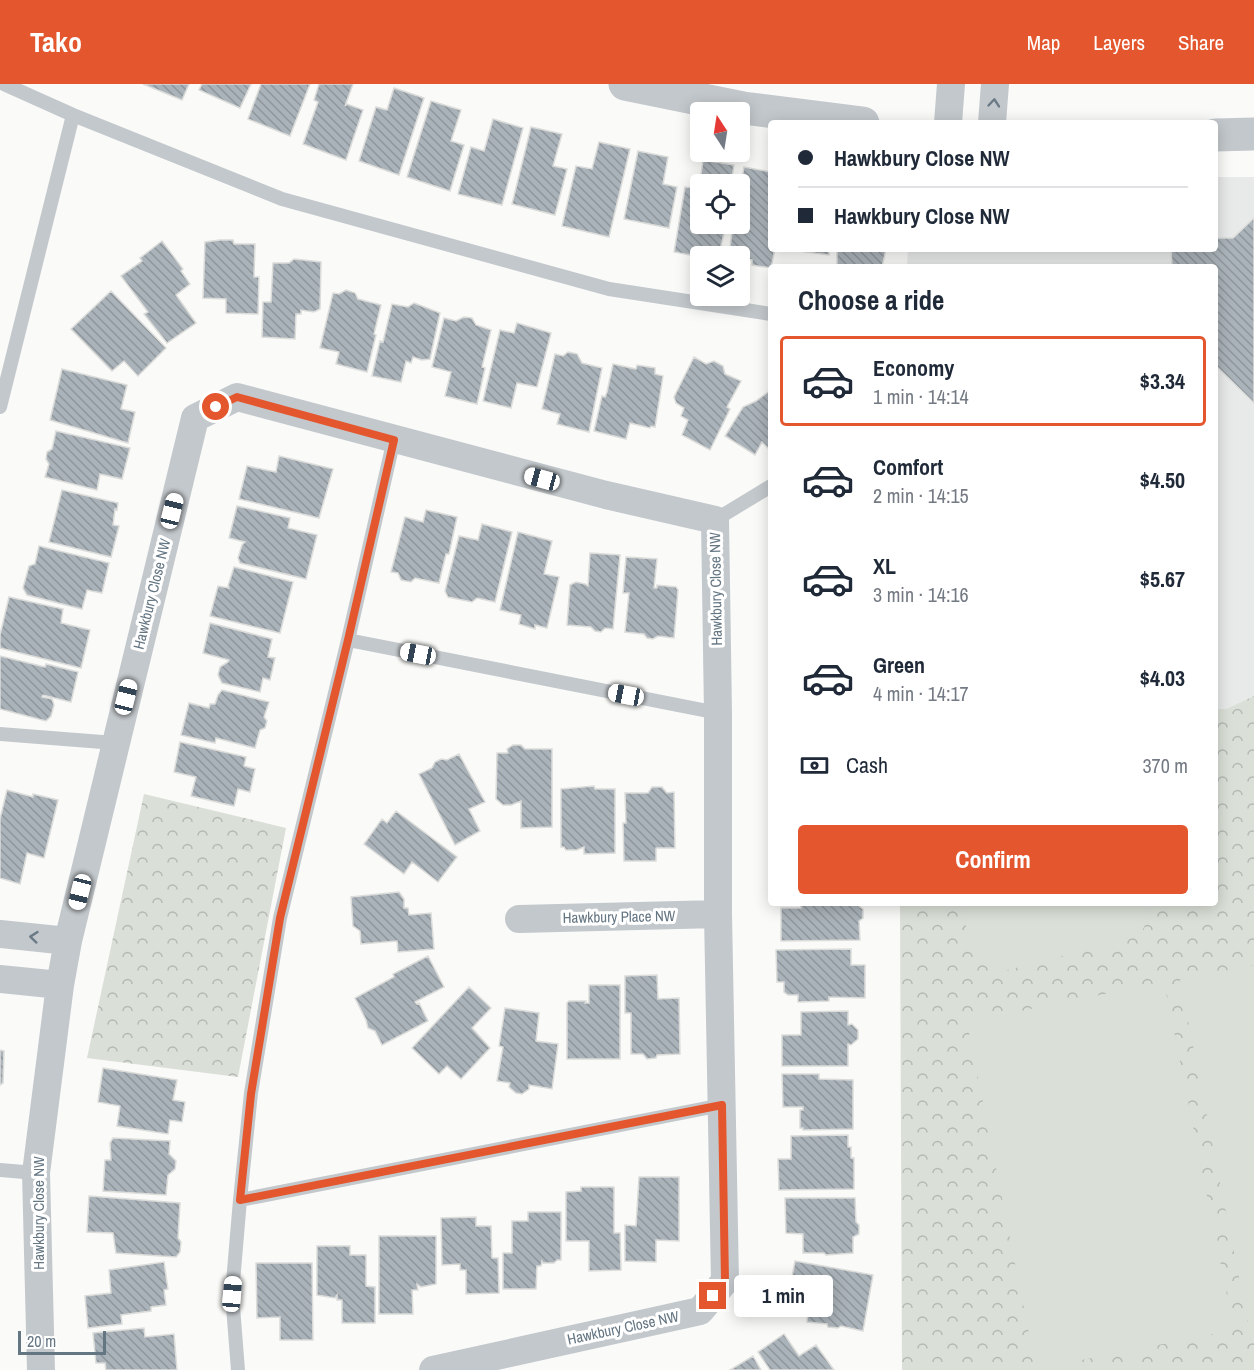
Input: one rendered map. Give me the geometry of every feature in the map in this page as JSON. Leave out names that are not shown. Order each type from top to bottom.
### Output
[{"type":"street","points":[[625,84],[743,108],[839,120]]},
{"type":"street","points":[[948,120],[951,84]]},
{"type":"street","points":[[992,120],[995,84]]},
{"type":"street","points":[[1218,135],[1254,134]]},
{"type":"street","name":"Hawkbury Close NW","points":[[41,1370],[36,1173],[60,985],[68,941],[195,418],[237,397],[606,495],[715,520],[718,915],[725,1281],[700,1311],[433,1370]]},
{"type":"street","name":"Hawkbury Place NW","points":[[519,920],[718,915]]},
{"type":"street","points":[[0,934],[68,941]]},
{"type":"street","points":[[0,978],[60,985]]},
{"type":"lane","points":[[4,84],[73,115],[282,199],[609,289],[768,314]]},
{"type":"lane","points":[[0,407],[73,115]]},
{"type":"lane","points":[[238,1370],[232,1294],[240,1200],[251,1094],[280,918],[394,440]]},
{"type":"lane","points":[[715,520],[768,488]]},
{"type":"lane","points":[[348,640],[718,713]]},
{"type":"lane","points":[[0,734],[115,743]]},
{"type":"lane","points":[[240,1200],[722,1105]]},
{"type":"lane","points":[[0,1170],[36,1173]]},
{"type":"shaded area","points":[[1218,177],[1254,177],[1254,696],[1226,709],[1218,709],[1218,264],[907,264],[908,252],[1218,252]]},
{"type":"green space","points":[[1254,696],[1254,1370],[902,1370],[900,906],[1218,906],[1218,709],[1226,709]]},
{"type":"green space","points":[[144,794],[286,828],[238,1077],[87,1058]]},
{"type":"green space","points":[[962,906],[1154,906],[1140,936],[1000,972],[972,954]]},
{"type":"green space","points":[[1254,965],[1254,1327],[1249,1328],[1180,980]]},
{"type":"green space","points":[[1164,982],[1234,1330],[1036,1369],[967,1022]]},
{"type":"building","points":[[143,84],[189,84],[182,100]]},
{"type":"building","points":[[202,84],[251,84],[240,108],[199,90]]},
{"type":"building","points":[[261,84],[310,84],[290,136],[248,119]]},
{"type":"building","points":[[319,84],[353,84],[345,106],[347,104],[363,110],[346,160],[303,144],[318,102],[314,100]]},
{"type":"building","points":[[394,88],[424,98],[399,175],[359,161],[376,107],[387,110]]},
{"type":"building","points":[[431,101],[461,110],[451,141],[464,145],[450,191],[407,177]]},
{"type":"building","points":[[493,119],[523,128],[502,205],[458,194],[471,147],[484,151]]},
{"type":"building","points":[[531,127],[562,134],[553,166],[567,169],[555,215],[512,204]]},
{"type":"building","points":[[599,142],[630,149],[609,237],[562,226],[576,166],[592,169]]},
{"type":"building","points":[[638,151],[668,157],[663,184],[677,187],[669,228],[624,219]]},
{"type":"building","points":[[703,162],[734,165],[733,174],[701,174]]},
{"type":"building","points":[[744,167],[768,171],[768,252],[774,252],[772,264],[768,264],[768,268],[752,265],[750,246],[730,246],[732,234],[750,234],[750,174],[743,174]]},
{"type":"building","points":[[685,187],[690,188],[690,234],[724,234],[721,246],[690,246],[690,255],[674,252]]},
{"type":"building","points":[[1254,218],[1254,403],[1218,368],[1218,264],[1172,264],[1171,252],[1218,252],[1218,238],[1233,238]]},
{"type":"building","points":[[233,240],[234,244],[255,244],[254,277],[259,277],[258,314],[226,313],[226,299],[203,298],[205,242]]},
{"type":"building","points":[[162,241],[183,269],[181,271],[190,284],[176,295],[196,323],[167,343],[144,314],[148,312],[121,276],[142,261],[140,258]]},
{"type":"building","points":[[806,252],[829,252],[829,255]]},
{"type":"building","points":[[837,252],[885,252],[883,264],[837,264]]},
{"type":"building","points":[[294,259],[321,262],[320,309],[314,312],[301,310],[301,314],[296,314],[295,339],[262,337],[263,302],[271,302],[273,263],[289,263]]},
{"type":"building","points":[[346,290],[355,293],[358,299],[381,305],[367,372],[336,364],[339,352],[320,348],[333,293],[339,294]]},
{"type":"building","points":[[111,291],[166,348],[138,376],[124,361],[112,371],[71,329]]},
{"type":"building","points":[[414,303],[440,313],[430,359],[422,360],[413,357],[411,363],[406,361],[401,382],[372,376],[392,304],[408,307]]},
{"type":"building","points":[[464,317],[472,318],[476,325],[491,330],[482,367],[485,368],[477,404],[445,396],[451,372],[432,367],[444,318],[456,321]]},
{"type":"building","points":[[517,323],[551,333],[537,387],[517,383],[511,408],[483,401],[500,330],[514,333]]},
{"type":"building","points":[[568,352],[577,354],[582,363],[602,368],[589,432],[557,424],[560,414],[542,409],[555,354],[563,356]]},
{"type":"building","points":[[694,357],[706,364],[714,361],[723,366],[725,374],[741,381],[727,407],[730,409],[710,450],[682,435],[688,420],[681,416],[684,408],[676,403],[674,397]]},
{"type":"building","points":[[613,364],[636,369],[637,365],[655,368],[655,374],[663,376],[655,427],[630,423],[626,439],[594,431],[602,396],[605,397],[607,392]]},
{"type":"building","points":[[62,369],[127,385],[121,409],[135,412],[128,443],[50,420]]},
{"type":"building","points":[[768,392],[768,448],[762,442],[755,455],[725,436],[743,407]]},
{"type":"building","points":[[56,431],[130,448],[122,479],[100,474],[97,490],[45,477],[49,464],[46,459],[47,452],[52,449]]},
{"type":"building","points":[[279,456],[333,469],[319,518],[239,499],[247,466],[276,472]]},
{"type":"building","points":[[62,490],[118,503],[113,525],[119,526],[111,557],[49,542]]},
{"type":"building","points":[[237,506],[290,518],[288,528],[317,535],[306,579],[240,563],[238,558],[245,542],[229,538]]},
{"type":"building","points":[[426,510],[457,517],[449,554],[446,554],[439,583],[415,578],[411,582],[401,580],[398,573],[391,572],[405,517],[423,522]]},
{"type":"building","points":[[482,524],[512,532],[495,602],[477,598],[472,602],[448,597],[445,591],[459,536],[478,540]]},
{"type":"building","points":[[518,532],[552,541],[544,574],[559,577],[547,628],[535,625],[535,629],[519,624],[521,615],[500,610]]},
{"type":"building","points":[[39,546],[109,563],[102,593],[87,590],[82,609],[27,595],[23,588],[29,566],[35,564]]},
{"type":"building","points":[[590,553],[620,555],[613,629],[605,628],[601,632],[591,627],[567,625],[570,585],[576,582],[588,586]]},
{"type":"building","points":[[626,557],[657,559],[654,588],[657,588],[657,585],[676,587],[678,590],[674,638],[658,636],[653,639],[647,638],[644,634],[625,632],[629,593],[623,593]]},
{"type":"building","points":[[234,567],[293,582],[280,633],[210,616],[218,586],[229,588]]},
{"type":"building","points":[[9,597],[63,609],[61,623],[90,630],[81,668],[0,648],[0,635]]},
{"type":"building","points":[[210,623],[272,639],[268,657],[275,658],[270,680],[263,678],[260,692],[222,683],[218,675],[220,667],[229,660],[203,653]]},
{"type":"building","points":[[0,656],[78,672],[71,702],[43,695],[42,697],[52,699],[54,705],[51,716],[46,721],[0,709]]},
{"type":"building","points":[[222,690],[269,702],[264,717],[267,721],[265,728],[260,730],[255,748],[216,738],[215,743],[181,735],[189,703],[209,708],[210,704],[215,704]]},
{"type":"building","points":[[180,742],[246,757],[244,766],[255,769],[250,792],[238,789],[234,806],[191,796],[196,777],[174,772]]},
{"type":"building","points":[[513,745],[521,745],[525,749],[552,749],[552,827],[521,828],[521,801],[503,805],[496,799],[497,753],[508,753],[507,749]]},
{"type":"building","points":[[459,754],[485,802],[469,809],[480,831],[455,845],[419,774],[432,768],[435,762],[441,759],[447,760]]},
{"type":"building","points":[[594,786],[595,789],[615,789],[615,853],[584,854],[584,847],[577,850],[566,850],[561,847],[561,789]]},
{"type":"building","points":[[652,787],[662,787],[667,793],[674,792],[675,848],[656,848],[656,861],[624,861],[625,793],[648,793]]},
{"type":"building","points":[[7,790],[33,797],[33,794],[58,800],[44,858],[27,853],[20,884],[0,878],[0,819]]},
{"type":"building","points":[[396,811],[457,857],[438,882],[412,862],[404,874],[364,844],[382,819],[387,823]]},
{"type":"building","points":[[399,892],[404,899],[404,908],[408,908],[409,915],[431,913],[434,949],[398,952],[397,941],[361,944],[360,931],[353,926],[351,897]]},
{"type":"building","points":[[801,906],[859,906],[863,909],[863,918],[859,921],[860,940],[781,941],[781,908],[801,908]]},
{"type":"building","points":[[851,949],[851,965],[865,965],[865,998],[829,997],[829,1001],[798,1002],[798,995],[788,995],[784,992],[784,982],[777,982],[776,950]]},
{"type":"building","points":[[428,956],[444,987],[415,1002],[419,1003],[428,1021],[382,1045],[375,1031],[368,1028],[355,998],[394,977],[393,974]]},
{"type":"building","points":[[657,975],[658,999],[679,998],[680,1054],[657,1055],[656,1058],[647,1059],[643,1054],[631,1054],[631,1013],[625,1013],[625,976]]},
{"type":"building","points":[[589,985],[620,985],[620,1059],[567,1059],[567,1003],[586,1001],[585,1003],[589,1003]]},
{"type":"building","points":[[469,987],[491,1008],[472,1028],[490,1048],[461,1079],[447,1066],[439,1074],[412,1048]]},
{"type":"building","points":[[505,1008],[539,1013],[536,1041],[558,1044],[552,1089],[529,1085],[529,1089],[522,1094],[516,1093],[509,1087],[510,1083],[497,1081],[503,1047],[499,1046]]},
{"type":"building","points":[[848,1011],[848,1025],[852,1024],[858,1030],[858,1039],[851,1045],[848,1044],[848,1066],[782,1066],[782,1035],[801,1035],[801,1012]]},
{"type":"building","points":[[0,1050],[4,1051],[3,1083],[0,1085]]},
{"type":"building","points":[[103,1068],[177,1080],[173,1100],[185,1102],[182,1122],[170,1120],[168,1134],[117,1126],[120,1106],[98,1102]]},
{"type":"building","points":[[782,1074],[819,1074],[819,1079],[853,1080],[853,1129],[803,1130],[800,1128],[800,1110],[803,1110],[803,1107],[783,1107]]},
{"type":"building","points":[[848,1135],[848,1147],[851,1147],[851,1158],[854,1158],[854,1189],[779,1190],[778,1159],[791,1159],[791,1136]]},
{"type":"building","points":[[113,1138],[170,1141],[169,1154],[176,1161],[175,1169],[168,1175],[166,1195],[103,1191],[105,1160],[111,1160],[110,1143]]},
{"type":"building","points":[[639,1177],[679,1177],[679,1241],[656,1240],[656,1262],[625,1261],[625,1225],[636,1226]]},
{"type":"building","points":[[581,1187],[614,1187],[614,1233],[620,1233],[621,1270],[589,1271],[589,1241],[566,1241],[566,1192],[581,1191]]},
{"type":"building","points":[[89,1196],[180,1203],[178,1238],[181,1242],[180,1252],[176,1257],[116,1253],[113,1233],[87,1232]]},
{"type":"building","points":[[785,1198],[855,1198],[859,1234],[853,1237],[853,1253],[826,1255],[824,1253],[803,1253],[803,1234],[786,1233]]},
{"type":"building","points":[[528,1212],[561,1212],[561,1260],[554,1263],[543,1263],[542,1261],[541,1266],[537,1266],[536,1289],[503,1289],[503,1253],[512,1253],[512,1221],[528,1221]]},
{"type":"building","points":[[476,1217],[476,1226],[491,1226],[492,1258],[498,1258],[499,1293],[466,1294],[466,1270],[460,1270],[460,1264],[442,1265],[441,1218]]},
{"type":"building","points":[[379,1236],[436,1236],[436,1284],[421,1287],[417,1284],[418,1290],[412,1290],[413,1314],[379,1314]]},
{"type":"building","points":[[317,1246],[350,1246],[350,1255],[366,1255],[366,1286],[375,1287],[375,1323],[342,1323],[342,1300],[337,1300],[337,1295],[335,1298],[317,1295]]},
{"type":"building","points":[[795,1261],[873,1275],[863,1331],[807,1322],[808,1303],[803,1302],[804,1296],[789,1293]]},
{"type":"building","points":[[164,1262],[168,1289],[164,1290],[166,1305],[151,1307],[151,1311],[121,1315],[122,1324],[88,1328],[85,1296],[111,1293],[109,1270]]},
{"type":"building","points":[[256,1263],[312,1263],[313,1340],[280,1340],[280,1317],[257,1318]]},
{"type":"building","points":[[144,1328],[145,1337],[174,1334],[177,1370],[106,1370],[105,1363],[96,1363],[93,1333]]},
{"type":"building","points":[[784,1334],[799,1356],[816,1345],[834,1370],[770,1370],[758,1352]]},
{"type":"building","points":[[753,1356],[761,1370],[730,1370]]},
{"type":"route","points":[[216,407],[237,397],[394,440],[280,918],[251,1094],[240,1200],[722,1105],[725,1281],[713,1296]]}]
